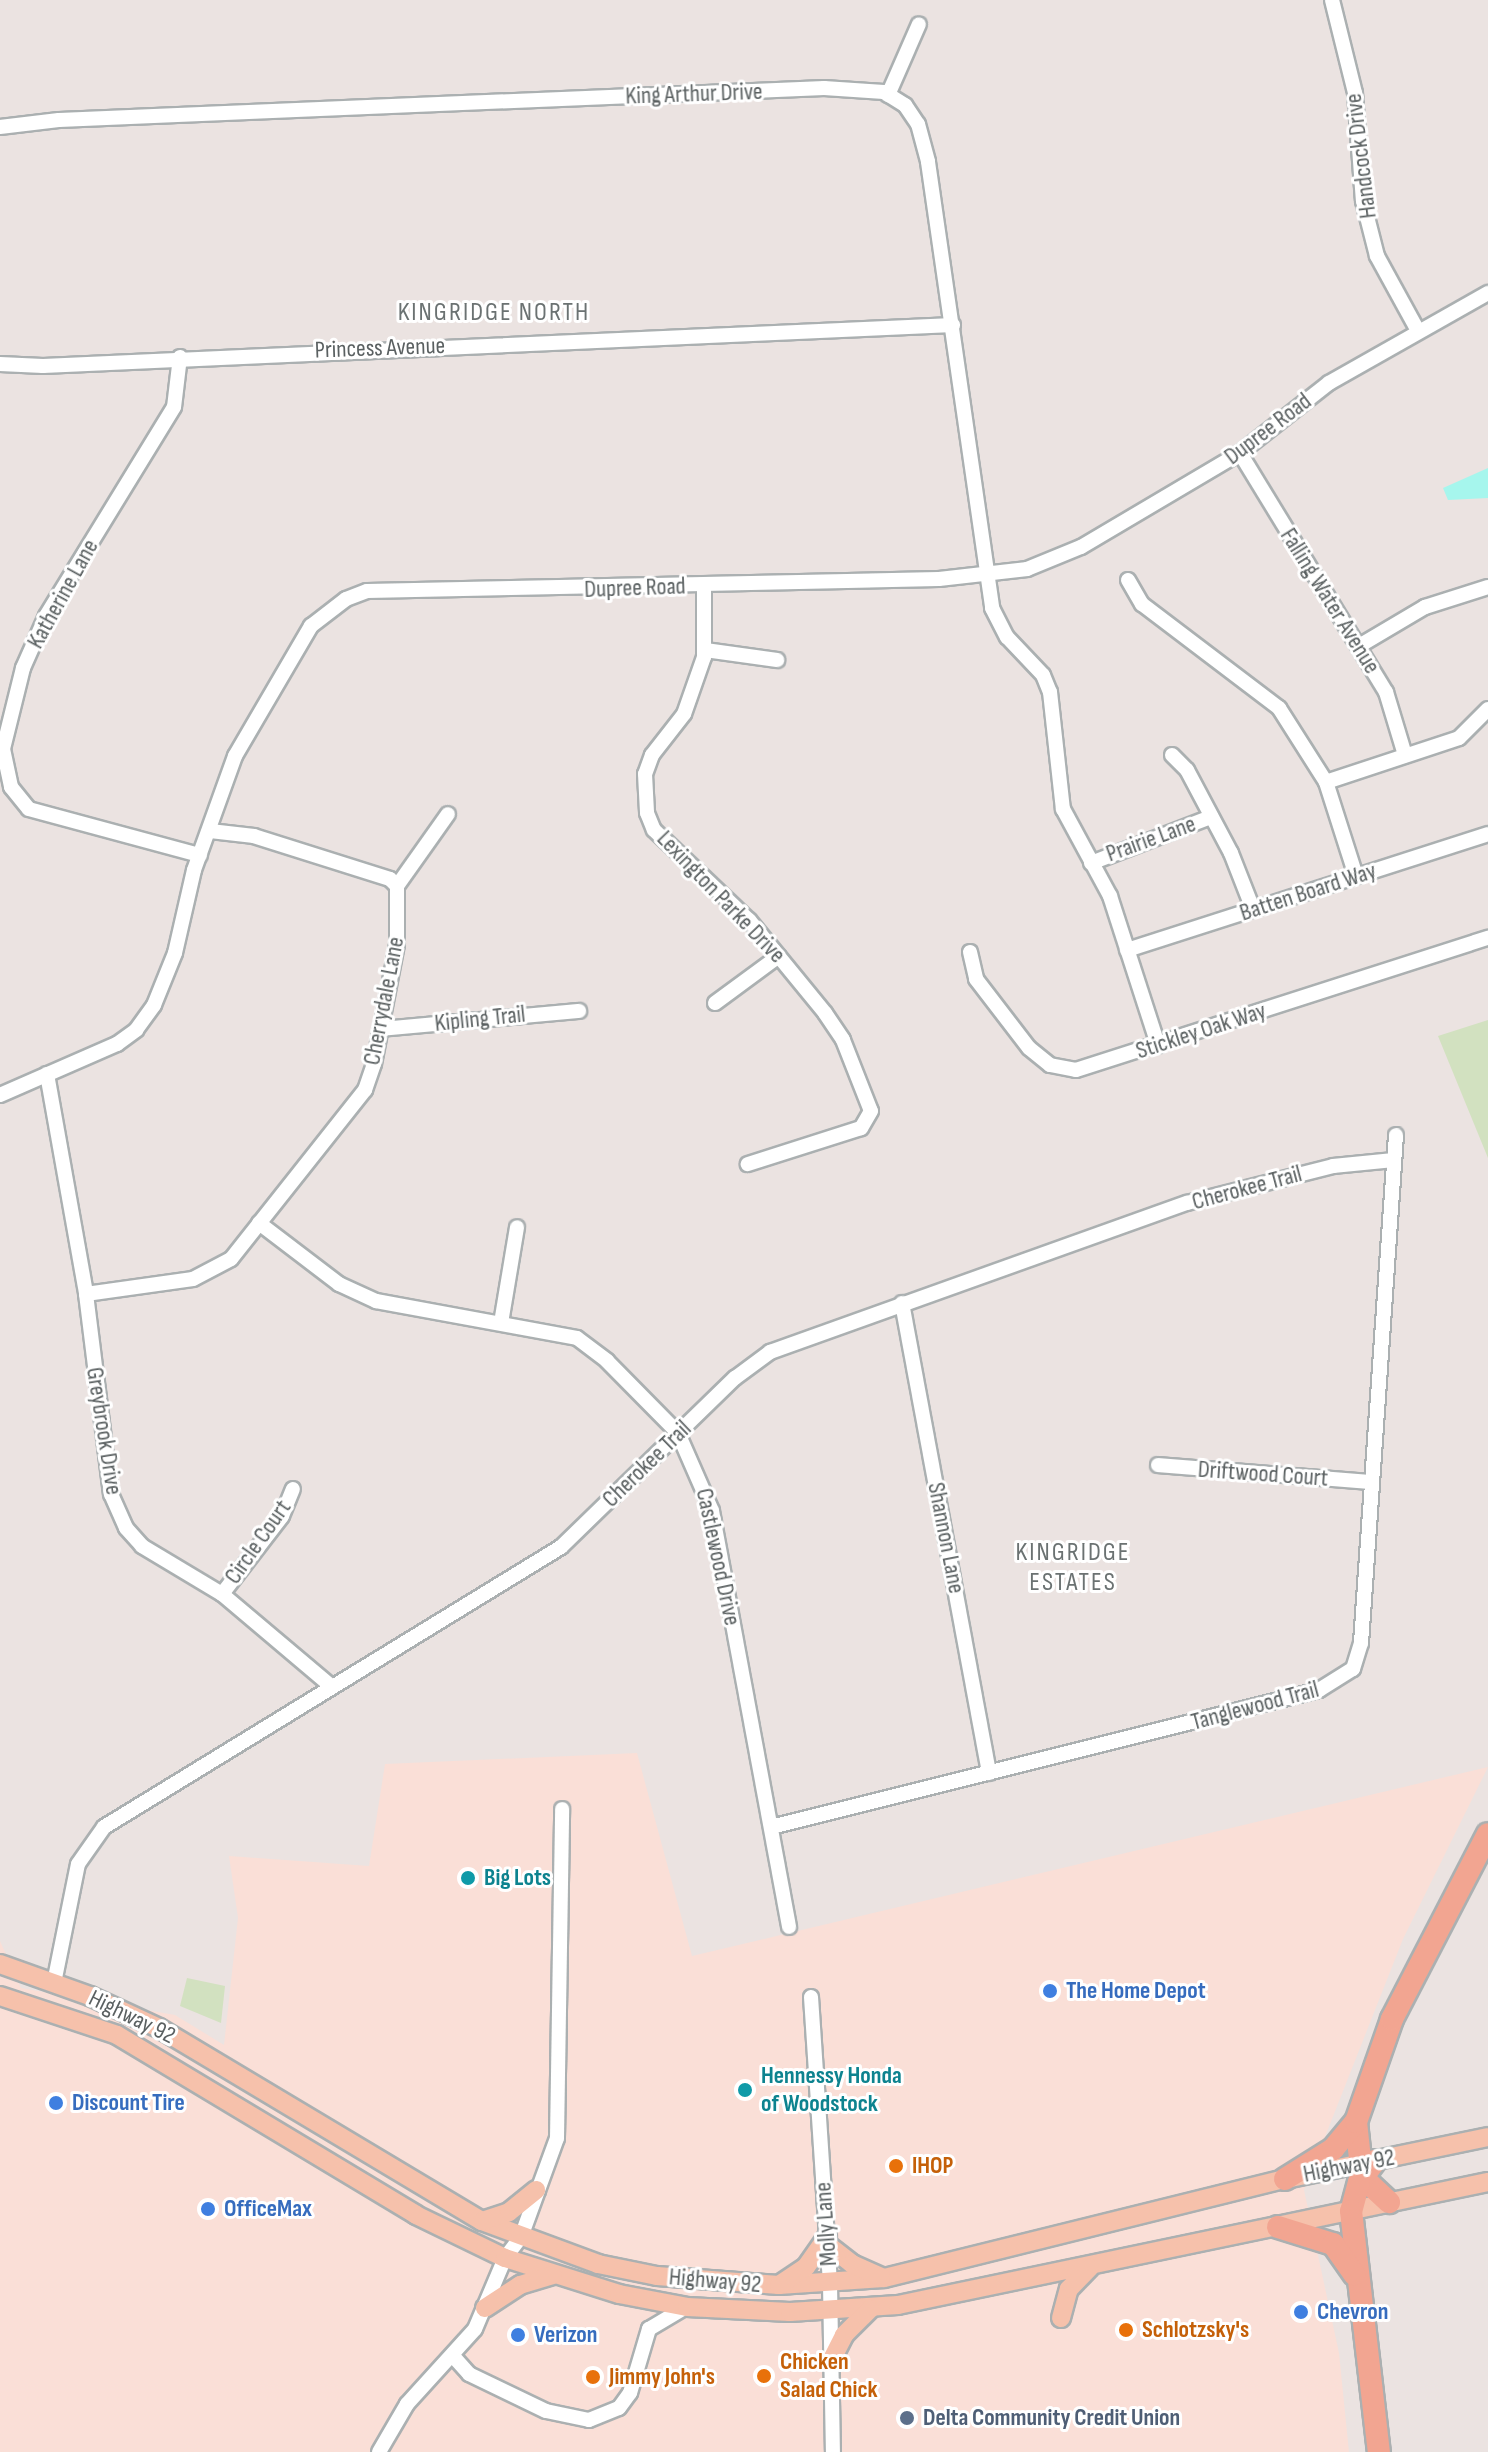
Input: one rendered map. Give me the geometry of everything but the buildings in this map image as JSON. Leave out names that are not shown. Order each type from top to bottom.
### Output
[{"type":"highway","points":[[1285,2179],[1333,2149],[1356,2122],[1392,2019],[1488,1834]]},
{"type":"highway","points":[[1356,2122],[1365,2167],[1389,2202]]},
{"type":"highway","points":[[1365,2167],[1351,2211],[1379,2452]]},
{"type":"highway","points":[[1278,2227],[1333,2244],[1357,2279]]},
{"type":"main road","name":"Highway 92","points":[[0,1964],[54,1983],[169,2034],[482,2221],[598,2264],[657,2276],[779,2285],[884,2278],[1285,2179],[1365,2167],[1488,2137]]},
{"type":"main road","name":"Highway 92","points":[[0,1996],[117,2035],[416,2215],[505,2258],[553,2275],[687,2307],[831,2312],[870,2309],[1488,2182]]},
{"type":"main road","points":[[482,2221],[509,2212],[536,2190]]},
{"type":"main road","points":[[779,2285],[806,2267],[827,2241],[852,2264],[884,2278]]},
{"type":"main road","points":[[1061,2318],[1064,2298],[1092,2265]]},
{"type":"main road","points":[[485,2308],[520,2285],[553,2275]]},
{"type":"main road","points":[[831,2361],[844,2335],[870,2309]]},
{"type":"street","name":"Handcock Drive","points":[[1332,0],[1355,93],[1363,201],[1377,256],[1417,329]]},
{"type":"street","points":[[919,24],[888,95],[905,105],[918,124],[953,325],[987,574],[997,618],[1043,675],[1050,692],[1063,809],[1110,896],[1158,1045]]},
{"type":"street","name":"King Arthur Drive","points":[[0,127],[59,120],[824,88],[888,95]]},
{"type":"street","name":"Dupree Road","points":[[0,1095],[117,1044],[136,1030],[154,1005],[175,953],[200,855],[235,756],[261,704],[311,626],[346,599],[367,591],[704,585],[987,574],[1027,569],[1081,547],[1240,453],[1329,383],[1417,329],[1488,293]]},
{"type":"street","name":"Princess Avenue","points":[[0,364],[43,366],[180,357],[953,325]]},
{"type":"street","name":"Katherine Lane","points":[[180,357],[174,407],[46,616],[23,668],[3,749],[11,787],[29,809],[200,855]]},
{"type":"street","name":"Falling Water Avenue","points":[[1240,453],[1386,692],[1405,755]]},
{"type":"street","points":[[1128,580],[1142,604],[1272,700],[1326,782],[1356,876]]},
{"type":"street","name":"Lexington Parke Drive","points":[[704,585],[705,650],[684,714],[648,764],[647,813],[670,847],[741,912],[779,956],[843,1040],[871,1111],[870,1121],[818,1144],[748,1164]]},
{"type":"street","points":[[1359,646],[1425,607],[1488,587]]},
{"type":"street","points":[[705,650],[777,660]]},
{"type":"street","points":[[1326,782],[1459,738],[1488,709]]},
{"type":"street","points":[[1172,755],[1187,770],[1253,909]]},
{"type":"street","points":[[210,831],[254,836],[390,879],[397,886],[448,814]]},
{"type":"street","name":"Prairie Lane","points":[[1091,863],[1129,844],[1211,817]]},
{"type":"street","name":"Batten Board Way","points":[[1127,950],[1488,834]]},
{"type":"street","name":"Cherrydale Lane","points":[[86,1294],[209,1273],[231,1259],[365,1090],[381,1029],[397,944],[397,886]]},
{"type":"street","name":"Stickley Oak Way","points":[[970,952],[976,979],[1029,1048],[1050,1065],[1076,1070],[1488,938]]},
{"type":"street","points":[[715,1003],[779,956]]},
{"type":"street","name":"Kipling Trail","points":[[381,1029],[579,1011]]},
{"type":"street","name":"Greybrook Drive","points":[[47,1074],[86,1294],[106,1467],[126,1528],[142,1546],[222,1594],[332,1687]]},
{"type":"street","name":"Tanglewood Trail","points":[[771,1827],[1311,1692],[1344,1678],[1359,1658],[1361,1643],[1369,1482],[1396,1135]]},
{"type":"street","name":"Cherokee Trail","points":[[54,1983],[78,1864],[92,1838],[135,1805],[561,1547],[678,1433],[770,1352],[1221,1193],[1333,1166],[1394,1160]]},
{"type":"street","name":"Castlewood Drive","points":[[259,1223],[357,1294],[577,1338],[607,1361],[678,1433],[712,1511],[789,1927]]},
{"type":"street","points":[[501,1323],[517,1227]]},
{"type":"street","name":"Shannon Lane","points":[[902,1303],[989,1773]]},
{"type":"street","name":"Driftwood Court","points":[[1158,1465],[1369,1482]]},
{"type":"street","name":"Circle Court","points":[[222,1594],[282,1516],[293,1489]]},
{"type":"street","points":[[379,2452],[407,2404],[453,2356],[485,2308],[505,2258],[521,2237],[560,2121],[562,1809]]},
{"type":"street","name":"Molly Lane","points":[[811,1997],[830,2284],[833,2452]]},
{"type":"street","points":[[453,2356],[469,2374],[533,2405],[589,2420],[619,2408],[630,2394],[649,2329],[687,2307]]},
{"type":"shaded area","points":[[637,1753],[692,1956],[1488,1767],[1403,1939],[1304,2190],[1339,2353],[1349,2452],[0,2452],[0,1941],[21,1988],[175,2015],[224,2045],[238,1918],[229,1856],[369,1866],[385,1764]]},
{"type":"green space","points":[[1488,1020],[1488,1158],[1438,1036]]},
{"type":"green space","points":[[187,1978],[225,1986],[221,2023],[180,2006]]},
{"type":"water","points":[[1488,468],[1488,498],[1448,500],[1443,488]]},
{"type":"place","name":"Big Lots","points":[[468,1878]]},
{"type":"place","name":"The Home Depot","points":[[1050,1991]]},
{"type":"place","name":"Hennessy Honda of Woodstock","points":[[745,2090]]},
{"type":"place","name":"Discount Tire","points":[[56,2103]]},
{"type":"place","name":"IHOP","points":[[896,2166]]},
{"type":"place","name":"OfficeMax","points":[[208,2209]]},
{"type":"place","name":"Chevron","points":[[1301,2312]]},
{"type":"place","name":"Schlotzsky's","points":[[1126,2330]]},
{"type":"place","name":"Verizon","points":[[518,2335]]},
{"type":"place","name":"Chicken Salad Chick","points":[[764,2376]]},
{"type":"place","name":"Jimmy John's","points":[[593,2377]]},
{"type":"place","name":"Delta Community Credit Union","points":[[907,2418]]},
{"type":"district","name":"KINGRIDGE NORTH","points":[[494,313]]},
{"type":"district","name":"KINGRIDGE ESTATES","points":[[1073,1568]]}]
